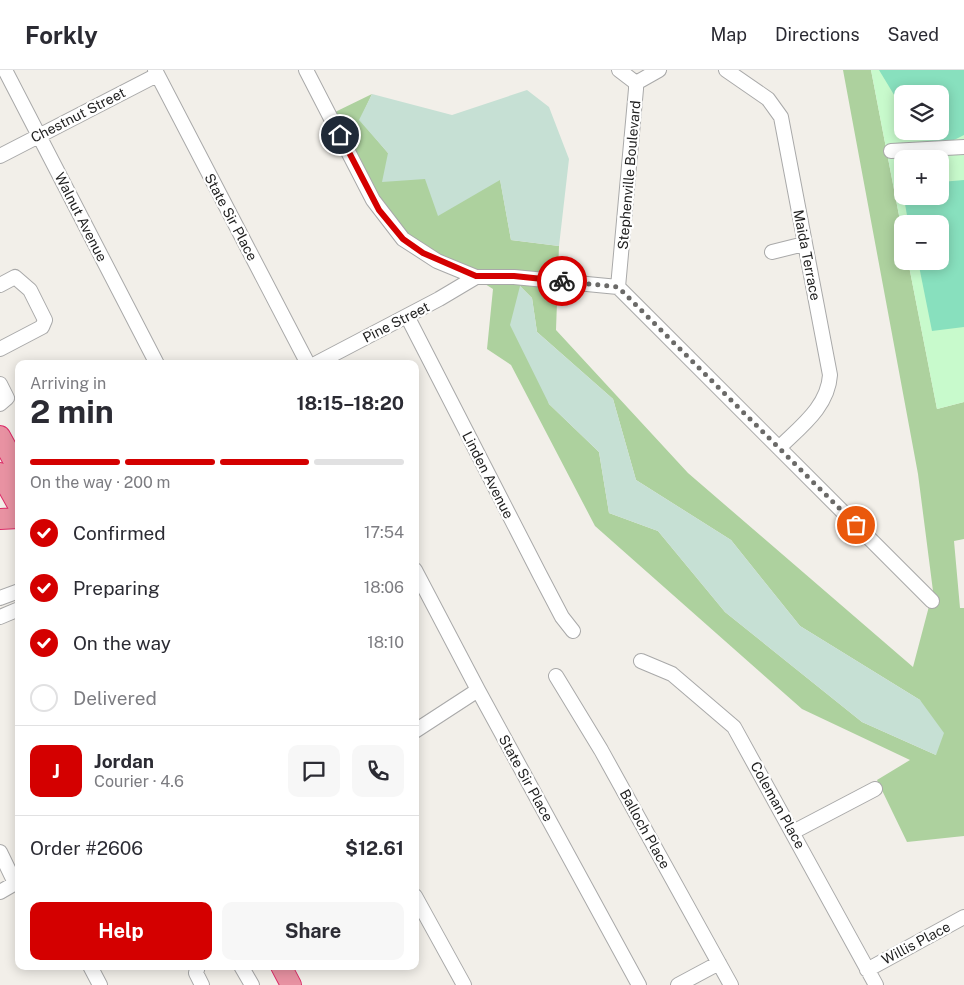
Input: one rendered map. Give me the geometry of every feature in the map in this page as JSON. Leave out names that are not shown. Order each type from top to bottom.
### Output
[{"type":"highway","points":[[0,436],[15,464]]},
{"type":"highway","points":[[0,473],[15,500]]},
{"type":"highway","points":[[0,519],[15,518]]},
{"type":"highway","points":[[269,970],[277,985]]},
{"type":"highway","points":[[283,970],[291,985]]},
{"type":"street","name":"Walnut Avenue","points":[[5,70],[155,360]]},
{"type":"street","points":[[306,70],[373,200],[403,239],[423,253],[476,276],[514,276],[618,287],[932,601]]},
{"type":"street","name":"Stephenville Boulevard","points":[[618,287],[636,83],[619,70]]},
{"type":"street","points":[[636,83],[659,70]]},
{"type":"street","name":"Maida Terrace","points":[[726,70],[768,99],[781,117],[830,375],[829,388],[823,402],[779,448]]},
{"type":"street","name":"Chestnut Street","points":[[0,156],[156,73]]},
{"type":"street","name":"State Sir Place","points":[[156,73],[306,360]]},
{"type":"street","points":[[891,151],[964,147]]},
{"type":"street","points":[[772,252],[804,244]]},
{"type":"street","name":"Pine Street","points":[[323,360],[407,316],[476,276]]},
{"type":"street","points":[[0,285],[15,277],[30,290],[45,320],[42,327],[0,349]]},
{"type":"street","name":"Linden Avenue","points":[[407,316],[544,584],[562,617],[573,631]]},
{"type":"street","points":[[0,384],[7,398],[0,404]]},
{"type":"street","name":"State Sir Place","points":[[419,578],[639,985]]},
{"type":"street","points":[[0,598],[15,592]]},
{"type":"street","points":[[0,617],[15,611]]},
{"type":"street","name":"Coleman Place","points":[[641,661],[672,674],[734,727],[876,985]]},
{"type":"street","name":"Balloch Place","points":[[556,676],[601,750],[731,985]]},
{"type":"street","points":[[419,728],[478,690]]},
{"type":"street","points":[[793,832],[875,789]]},
{"type":"street","points":[[0,852],[15,878]]},
{"type":"street","points":[[0,892],[15,883]]},
{"type":"street","points":[[419,903],[464,985]]},
{"type":"street","name":"Willis Place","points":[[867,970],[964,917]]},
{"type":"street","points":[[678,985],[719,963]]},
{"type":"street","points":[[92,970],[100,985]]},
{"type":"street","points":[[197,970],[196,973],[202,985]]},
{"type":"street","points":[[244,970],[252,985]]},
{"type":"green space","points":[[843,70],[871,70],[894,189],[894,205],[897,205],[899,215],[894,215],[894,270],[910,270],[937,409],[964,402],[964,539],[954,541],[960,608],[964,608],[964,836],[907,842],[877,780],[910,760],[802,709],[595,526],[511,365],[487,349],[493,289],[397,229],[331,114],[372,94],[360,120],[388,153],[425,179],[500,179],[511,240],[559,246],[556,330],[688,473],[913,667],[933,591],[918,474]],"holes":[[[520,286],[532,298],[537,332],[613,399],[636,480],[731,540],[800,626],[920,700],[936,755],[862,722],[725,612],[658,531],[609,513],[599,452],[549,404]]]},
{"type":"green space","points":[[871,70],[964,70],[964,402],[937,409],[910,270],[949,270],[949,215],[899,215],[897,205],[949,205],[949,150],[894,150],[894,189]]},
{"type":"green space","points":[[879,70],[964,70],[964,135],[948,143],[947,141],[919,140],[949,140],[949,85],[894,85],[894,95]]},
{"type":"green space","points":[[527,90],[549,107],[569,159],[559,246],[511,240],[500,180],[438,216],[425,179],[382,182],[388,153],[359,120],[372,94],[452,115]]},
{"type":"green space","points":[[964,180],[964,327],[932,331],[920,270],[949,270],[949,215],[907,215],[905,205],[949,205],[949,181]]},
{"type":"green space","points":[[520,286],[532,298],[537,332],[613,399],[636,480],[731,540],[800,626],[920,700],[944,733],[936,755],[862,722],[725,612],[658,531],[609,513],[599,452],[549,404],[510,325]]},
{"type":"way so far","points":[[562,281],[618,287],[638,310],[856,525]]},
{"type":"route","points":[[340,135],[379,210],[403,239],[423,253],[437,261],[476,276],[514,276],[562,281]]}]
